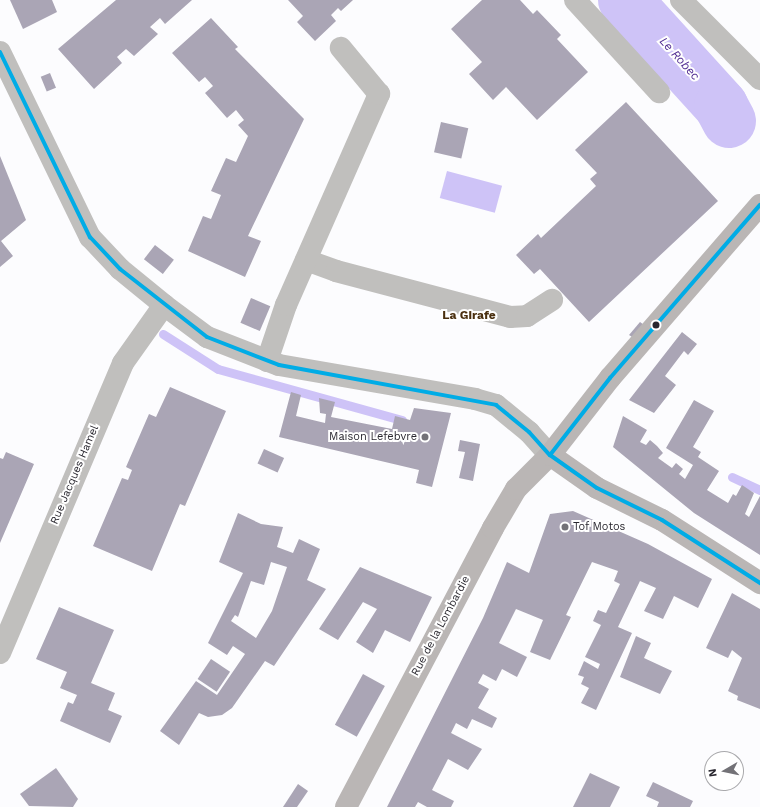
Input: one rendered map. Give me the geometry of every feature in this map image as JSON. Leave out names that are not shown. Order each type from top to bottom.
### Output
[{"type":"main road","name":"Rue de la Lombardie","points":[[346,807],[493,528],[516,490],[550,454],[610,378],[760,205]]},
{"type":"main road","points":[[550,454],[597,488],[662,520],[760,583]]},
{"type":"street","points":[[575,0],[660,92]]},
{"type":"street","points":[[681,0],[760,79]]},
{"type":"street","points":[[267,361],[286,305],[379,94],[341,48]]},
{"type":"street","points":[[0,52],[90,237],[120,269],[164,305],[207,337],[267,361],[368,382],[475,399],[496,405],[529,432],[550,454]]},
{"type":"street","points":[[306,260],[336,271],[510,317],[527,316],[552,300]]},
{"type":"street","name":"Rue Jacques Hamel","points":[[0,653],[123,363],[164,305]]},
{"type":"shaded area","points":[[447,171],[502,186],[495,213],[440,198]]},
{"type":"building","points":[[10,0],[52,0],[57,12],[23,29]]},
{"type":"building","points":[[116,0],[192,0],[165,24],[160,18],[150,27],[158,34],[134,56],[126,49],[117,57],[122,63],[94,89],[58,49]]},
{"type":"building","points":[[288,0],[353,0],[341,11],[338,8],[331,15],[336,21],[315,41],[297,22],[303,16]]},
{"type":"building","points":[[482,0],[520,0],[533,14],[537,10],[561,35],[557,39],[588,72],[537,120],[506,87],[493,100],[469,74],[482,62],[451,29]]},
{"type":"building","points":[[211,18],[238,47],[235,49],[304,119],[248,236],[261,241],[245,277],[188,251],[203,216],[211,219],[221,195],[211,191],[226,158],[236,162],[248,136],[238,125],[244,120],[236,110],[227,118],[205,93],[213,86],[205,77],[199,82],[172,53]]},
{"type":"building","points":[[50,73],[56,88],[47,92],[41,77]]},
{"type":"building","points":[[626,102],[718,201],[589,322],[540,269],[534,274],[516,255],[538,234],[541,238],[596,186],[590,179],[597,173],[575,150]]},
{"type":"building","points":[[441,122],[468,128],[461,159],[434,152]]},
{"type":"building","points":[[0,156],[26,220],[1,241],[13,256],[0,267]]},
{"type":"building","points":[[155,245],[174,260],[163,274],[144,259]]},
{"type":"building","points":[[251,298],[270,306],[260,331],[240,323]]},
{"type":"building","points":[[640,322],[647,327],[637,340],[629,335]]},
{"type":"building","points":[[682,332],[697,344],[688,355],[684,351],[665,376],[676,385],[654,413],[629,400]]},
{"type":"building","points":[[170,387],[226,411],[185,506],[180,504],[152,571],[93,546],[122,478],[128,480],[132,470],[126,467],[149,414],[156,417]]},
{"type":"building","points":[[291,392],[301,395],[296,416],[325,423],[326,414],[320,413],[319,398],[335,402],[331,417],[392,429],[395,416],[410,420],[414,408],[451,413],[432,487],[416,483],[419,470],[279,437]]},
{"type":"building","points":[[694,400],[714,411],[693,447],[701,452],[698,457],[719,471],[707,490],[728,503],[733,494],[736,496],[742,485],[754,493],[745,514],[749,517],[760,496],[760,555],[694,513],[613,447],[623,416],[647,430],[640,442],[646,445],[650,440],[663,453],[658,458],[672,468],[676,463],[683,469],[679,474],[685,479],[693,465],[666,448]]},
{"type":"building","points":[[460,440],[480,444],[473,481],[459,478],[465,452],[458,451]]},
{"type":"building","points":[[264,449],[284,458],[278,473],[257,464]]},
{"type":"building","points":[[6,452],[34,464],[0,543],[0,458],[3,459]]},
{"type":"building","points":[[573,511],[648,544],[712,579],[698,608],[674,596],[663,619],[644,611],[656,588],[640,581],[618,627],[632,633],[596,710],[581,703],[589,688],[581,684],[584,677],[578,675],[584,661],[598,669],[600,664],[585,657],[601,625],[593,621],[598,610],[606,613],[620,584],[614,581],[618,571],[592,562],[566,615],[571,617],[550,660],[530,652],[543,620],[516,609],[499,643],[527,657],[517,677],[502,669],[496,681],[483,674],[478,683],[489,689],[478,708],[497,718],[492,728],[472,719],[467,729],[456,723],[451,733],[482,749],[468,770],[448,759],[432,790],[454,801],[451,807],[427,807],[418,802],[415,807],[387,807],[483,618],[507,562],[529,573],[550,514]]},
{"type":"building","points":[[238,513],[261,524],[283,527],[277,547],[293,553],[299,539],[320,549],[307,580],[326,589],[274,666],[265,661],[232,708],[222,715],[208,717],[199,713],[179,745],[160,731],[196,681],[217,695],[245,654],[233,646],[227,655],[208,643],[243,573],[219,562]],"holes":[[[271,562],[287,567],[272,611],[256,638],[231,621],[235,615],[238,617],[251,581],[264,585]]]},
{"type":"building","points":[[360,567],[432,597],[410,642],[385,630],[373,653],[356,642],[377,609],[363,602],[338,640],[319,629]]},
{"type":"building","points":[[732,593],[760,609],[760,709],[737,700],[738,696],[728,691],[742,658],[732,650],[728,658],[706,648]]},
{"type":"building","points":[[59,607],[114,630],[91,683],[115,693],[108,710],[122,716],[110,743],[60,721],[68,702],[73,704],[77,695],[60,688],[67,672],[36,659]]},
{"type":"building","points":[[636,636],[651,643],[644,658],[672,671],[660,694],[620,677]]},
{"type":"building","points":[[211,659],[230,672],[217,692],[198,679]]},
{"type":"building","points":[[363,674],[385,686],[357,737],[335,725]]},
{"type":"building","points":[[56,768],[78,799],[73,807],[29,806],[20,794]]},
{"type":"building","points":[[590,773],[620,787],[610,807],[573,807]]},
{"type":"building","points":[[653,782],[693,801],[690,807],[657,807],[659,802],[646,796]]},
{"type":"building","points":[[298,784],[308,791],[297,807],[283,807]]},
{"type":"waterway","name":"Le Robec","points":[[625,0],[721,106],[729,121]]},
{"type":"waterway","points":[[163,334],[218,369],[402,420]]},
{"type":"waterway","points":[[732,477],[760,490]]},
{"type":"transit line","points":[[0,52],[90,237],[120,269],[207,337],[279,365],[496,405],[529,432],[550,455],[597,488],[662,520],[760,583]]},
{"type":"transit line","points":[[550,455],[610,378],[760,205]]},
{"type":"place","name":"Maison Lefebvre","points":[[425,437]]},
{"type":"place","name":"Tof Motos","points":[[565,527]]},
{"type":"district","name":"La Girafe","points":[[469,316]]}]
